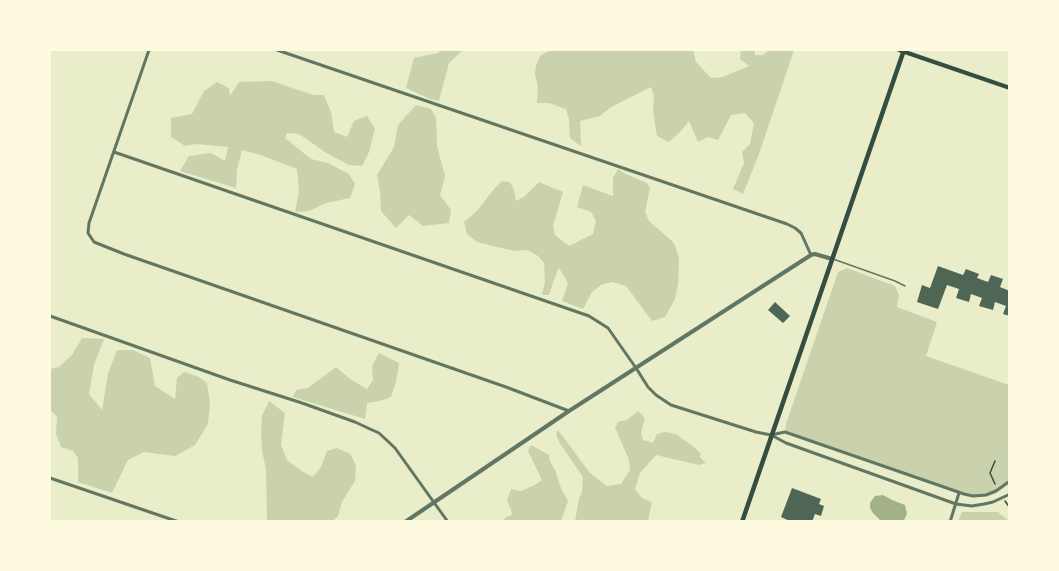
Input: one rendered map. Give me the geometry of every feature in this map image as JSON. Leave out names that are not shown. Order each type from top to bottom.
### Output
[{"type":"main road","points":[[742,522],[902,50],[1010,88]]},
{"type":"street","points":[[149,50],[87,229],[94,242],[569,411]]},
{"type":"street","points":[[277,50],[787,224],[801,233],[811,255]]},
{"type":"street","points":[[114,152],[589,316],[608,328],[648,387],[667,403],[771,435],[786,444],[956,504],[972,506],[984,504],[1010,494]]},
{"type":"street","points":[[405,522],[569,411],[811,255],[832,259]]},
{"type":"street","points":[[50,316],[345,418],[379,433],[395,448],[448,522]]},
{"type":"street","points":[[771,435],[785,432],[972,496],[986,495],[1010,482]]},
{"type":"street","points":[[50,478],[179,522]]},
{"type":"street","points":[[950,522],[959,493]]},
{"type":"lane","points":[[832,259],[895,280],[904,286]]},
{"type":"shaded area","points":[[441,50],[463,50],[449,63],[439,101],[406,88],[414,58],[438,53]]},
{"type":"shaded area","points":[[503,50],[693,50],[696,62],[711,78],[723,77],[749,66],[740,59],[741,50],[755,50],[755,55],[763,55],[769,50],[794,50],[743,194],[733,189],[744,163],[742,152],[750,144],[754,123],[745,113],[731,115],[718,140],[708,137],[698,142],[689,121],[669,142],[657,136],[653,110],[654,95],[651,87],[611,107],[600,116],[580,121],[581,146],[570,138],[566,109],[549,103],[537,103],[536,66],[540,56],[549,51]]},
{"type":"shaded area","points":[[272,81],[313,95],[324,95],[331,112],[334,132],[347,137],[354,121],[367,116],[375,129],[369,152],[362,166],[349,165],[299,134],[287,133],[285,138],[311,159],[328,163],[349,174],[355,184],[350,198],[326,203],[309,211],[295,212],[299,192],[297,169],[242,150],[237,170],[236,188],[180,171],[189,156],[211,153],[225,161],[228,147],[196,144],[185,146],[171,137],[171,118],[192,114],[204,91],[217,82],[229,88],[230,96],[239,82]]},
{"type":"shaded area","points":[[416,105],[431,109],[436,118],[437,146],[445,176],[440,195],[451,210],[449,223],[423,226],[409,215],[396,228],[381,211],[377,175],[394,147],[398,125]]},
{"type":"shaded area","points":[[618,169],[647,183],[650,188],[645,212],[649,221],[674,243],[679,258],[675,299],[665,317],[652,321],[626,286],[612,282],[601,285],[592,292],[583,309],[562,301],[568,283],[559,268],[549,295],[542,295],[545,281],[544,263],[538,256],[528,250],[514,251],[477,242],[467,234],[464,222],[477,211],[502,181],[510,182],[516,201],[525,196],[539,182],[563,192],[553,226],[555,235],[569,246],[593,234],[596,221],[591,212],[577,207],[583,185],[613,196],[613,178]]},
{"type":"shaded area","points":[[847,268],[895,286],[899,295],[897,307],[937,322],[926,356],[1009,385],[1008,484],[986,495],[973,496],[785,432],[838,272]]},
{"type":"shaded area","points":[[82,338],[104,339],[94,365],[89,394],[102,410],[108,374],[117,350],[133,350],[150,358],[155,386],[175,399],[177,378],[184,372],[199,377],[207,383],[210,404],[208,424],[195,445],[175,456],[144,452],[128,460],[112,493],[78,482],[78,458],[73,451],[61,447],[56,434],[57,416],[50,410],[50,369],[59,367],[72,355]]},
{"type":"shaded area","points":[[379,353],[399,363],[396,382],[391,397],[367,403],[365,419],[293,397],[296,390],[308,388],[336,367],[367,389],[373,380],[372,366]]},
{"type":"shaded area","points":[[269,401],[285,413],[281,445],[287,460],[300,470],[313,477],[321,467],[327,451],[337,448],[350,454],[356,465],[355,481],[342,502],[338,516],[333,521],[267,521],[266,469],[261,434],[262,416]]},
{"type":"shaded area","points":[[638,411],[645,418],[641,433],[643,440],[653,443],[657,434],[665,432],[676,434],[694,447],[706,463],[699,465],[656,455],[640,473],[635,489],[642,498],[652,502],[648,521],[575,521],[583,477],[561,445],[556,435],[558,430],[590,473],[607,486],[621,484],[630,470],[629,460],[615,427],[618,422],[627,420]]},
{"type":"shaded area","points":[[531,445],[549,455],[568,501],[561,521],[503,521],[512,515],[507,501],[511,489],[521,491],[542,480],[528,451]]},
{"type":"shaded area","points":[[883,495],[905,505],[907,514],[904,520],[881,521],[873,513],[870,503],[875,496]]},
{"type":"shaded area","points":[[962,512],[998,512],[1009,521],[958,521]]},
{"type":"building","points":[[938,266],[963,275],[966,269],[979,274],[977,278],[988,282],[991,275],[1003,279],[1000,287],[1010,291],[1010,316],[1003,314],[1006,306],[995,302],[993,310],[979,306],[982,298],[971,294],[969,302],[956,298],[959,289],[947,285],[938,309],[917,302],[922,285],[930,288]]},
{"type":"building","points":[[775,302],[790,316],[783,323],[768,310]]},
{"type":"building","points":[[792,488],[821,499],[819,504],[824,506],[821,516],[815,514],[812,522],[792,522],[781,517]]}]
